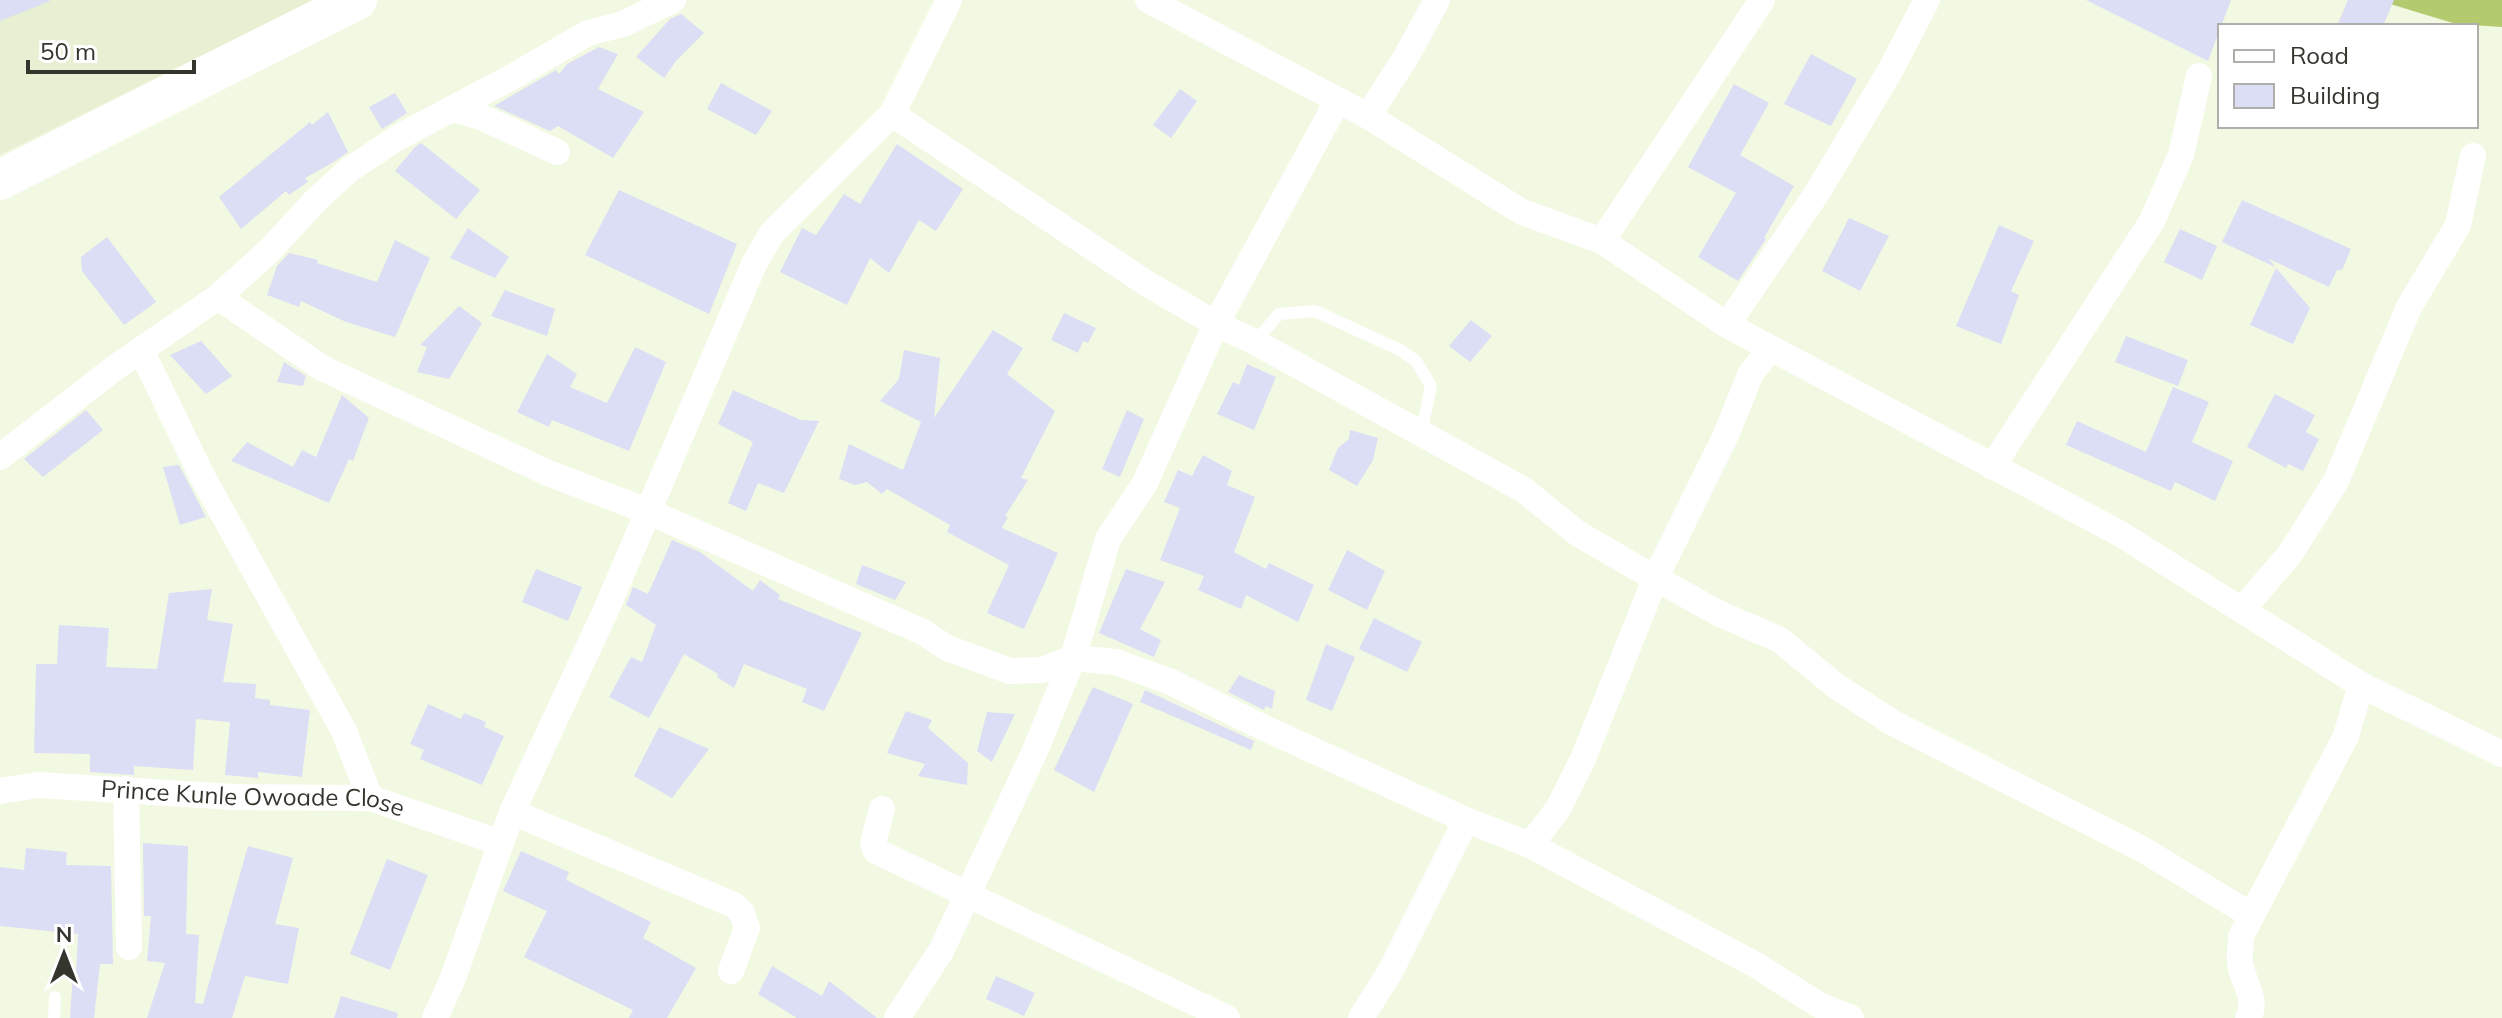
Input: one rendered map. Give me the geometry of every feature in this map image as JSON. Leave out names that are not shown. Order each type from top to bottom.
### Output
[{"type":"main road","points":[[0,180],[357,0]]},
{"type":"street","points":[[0,457],[141,350],[218,297],[270,250],[316,200],[349,170],[397,138],[588,33],[623,24],[673,0]]},
{"type":"street","points":[[435,1018],[453,978],[512,812],[606,610],[754,264],[772,233],[892,114],[949,0]]},
{"type":"street","points":[[1148,0],[1368,116],[1522,212],[1602,241],[1727,325],[2119,533],[2361,685],[2502,754]]},
{"type":"street","points":[[1368,116],[1406,57],[1437,0]]},
{"type":"street","points":[[1602,241],[1762,0]]},
{"type":"street","points":[[1727,325],[1817,193],[1890,71],[1927,0]]},
{"type":"street","points":[[1992,467],[2152,221],[2181,155],[2199,76]]},
{"type":"street","points":[[897,1018],[941,951],[1035,751],[1073,658],[1108,539],[1145,483],[1216,324],[1338,100]]},
{"type":"street","points":[[453,109],[481,117],[557,152]]},
{"type":"street","points":[[892,114],[1146,283],[1524,490],[1577,533],[1718,613],[1780,640],[1836,686],[1893,723],[2142,849],[2251,915]]},
{"type":"street","points":[[2242,610],[2290,554],[2336,481],[2409,307],[2458,225],[2473,156]]},
{"type":"street","points":[[218,297],[322,368],[548,473],[647,511],[923,632],[947,648],[1010,671],[1042,670],[1073,658],[1116,662],[1171,682],[1466,820],[1530,845],[1756,965],[1819,1005],[1851,1018]]},
{"type":"street","points":[[1530,845],[1558,809],[1583,759],[1656,577],[1725,437],[1751,373],[1771,349]]},
{"type":"street","points":[[141,350],[202,476],[344,731],[370,798]]},
{"type":"street","points":[[2248,1018],[2252,1011],[2252,999],[2240,962],[2241,936],[2346,736],[2361,685]]},
{"type":"street","name":"Prince Kunle Owoade Close","points":[[0,791],[38,785],[234,797],[370,798],[501,843]]},
{"type":"street","points":[[126,789],[129,947]]},
{"type":"street","points":[[882,809],[873,843],[876,851],[1227,1018]]},
{"type":"street","points":[[512,812],[734,905],[742,913],[747,928],[731,971]]},
{"type":"street","points":[[1361,1018],[1390,972],[1466,820]]},
{"type":"lane","points":[[1255,342],[1279,314],[1315,311],[1400,350],[1416,361],[1431,386],[1421,434]]},
{"type":"lane","points":[[54,1018],[55,997]]},
{"type":"shaded area","points":[[0,0],[313,0],[0,155]]},
{"type":"green space","points":[[2377,0],[2502,0],[2502,27],[2456,24]]},
{"type":"building","points":[[0,0],[49,0],[50,1],[0,21]]},
{"type":"building","points":[[2086,0],[2231,0],[2222,24],[2218,24],[2218,34],[2208,61]]},
{"type":"building","points":[[2348,0],[2394,0],[2384,24],[2338,24]]},
{"type":"building","points":[[681,14],[704,33],[664,78],[636,57],[670,19]]},
{"type":"building","points":[[599,47],[618,54],[598,89],[644,112],[613,158],[558,126],[550,131],[494,106],[556,70],[559,74],[567,64]]},
{"type":"building","points":[[1811,54],[1857,79],[1831,126],[1784,104]]},
{"type":"building","points":[[721,83],[772,111],[756,135],[707,109]]},
{"type":"building","points":[[1734,84],[1769,103],[1740,155],[1794,186],[1766,239],[1738,281],[1698,257],[1736,193],[1688,167]]},
{"type":"building","points":[[1180,89],[1197,101],[1171,138],[1153,125]]},
{"type":"building","points":[[395,93],[407,113],[382,129],[369,107]]},
{"type":"building","points":[[328,112],[348,152],[305,178],[308,182],[289,195],[286,191],[241,229],[219,197],[310,122],[312,125]]},
{"type":"building","points":[[421,143],[480,190],[456,219],[395,171]]},
{"type":"building","points":[[897,144],[963,189],[936,231],[919,220],[889,273],[870,258],[847,305],[780,272],[802,228],[816,235],[844,194],[860,204]]},
{"type":"building","points":[[619,190],[737,244],[709,314],[585,255]]},
{"type":"building","points":[[2242,200],[2351,249],[2342,270],[2337,270],[2329,287],[2269,259],[2275,267],[2222,242]]},
{"type":"building","points":[[1849,218],[1889,236],[1860,291],[1822,271]]},
{"type":"building","points":[[1999,225],[2034,241],[2011,291],[2019,295],[2001,344],[1956,326]]},
{"type":"building","points":[[468,228],[509,257],[495,278],[450,258]]},
{"type":"building","points":[[2180,229],[2217,246],[2202,280],[2164,262]]},
{"type":"building","points":[[107,237],[156,302],[124,325],[82,271],[81,257]]},
{"type":"building","points":[[395,240],[430,258],[395,337],[346,322],[301,301],[299,307],[267,295],[277,266],[289,253],[318,260],[317,263],[377,282]]},
{"type":"building","points":[[2276,268],[2310,308],[2293,344],[2250,325]]},
{"type":"building","points":[[505,290],[555,309],[547,336],[491,316]]},
{"type":"building","points":[[459,306],[482,323],[449,379],[417,372],[427,347],[420,345]]},
{"type":"building","points":[[1064,313],[1096,328],[1088,343],[1083,341],[1078,353],[1051,340]]},
{"type":"building","points":[[1471,320],[1492,336],[1470,362],[1449,346]]},
{"type":"building","points":[[993,330],[1023,348],[1007,374],[1055,411],[1021,478],[1028,480],[1005,516],[1008,517],[1002,528],[1058,553],[1024,629],[987,613],[1009,565],[947,532],[950,525],[887,489],[882,494],[867,482],[855,485],[839,479],[849,444],[903,470],[921,422],[880,401],[899,379],[904,350],[940,358],[934,418]]},
{"type":"building","points":[[2126,336],[2188,360],[2178,386],[2115,362]]},
{"type":"building","points":[[201,341],[232,376],[206,394],[170,355]]},
{"type":"building","points":[[635,347],[666,362],[629,451],[552,420],[549,427],[517,412],[547,354],[577,374],[570,387],[607,403]]},
{"type":"building","points":[[284,362],[306,376],[303,386],[277,382]]},
{"type":"building","points":[[1247,364],[1276,377],[1254,430],[1217,414],[1233,382],[1239,385]]},
{"type":"building","points":[[2173,387],[2209,402],[2192,442],[2233,461],[2215,501],[2175,482],[2171,491],[2066,445],[2077,421],[2146,452]]},
{"type":"building","points":[[733,390],[801,420],[819,421],[784,493],[758,483],[746,511],[728,503],[753,442],[718,424]]},
{"type":"building","points":[[2275,394],[2315,415],[2306,432],[2319,439],[2303,471],[2288,464],[2286,468],[2247,447]]},
{"type":"building","points":[[342,395],[369,418],[353,461],[349,459],[329,503],[231,461],[247,442],[293,467],[302,450],[316,457]]},
{"type":"building","points":[[86,410],[103,430],[43,477],[24,459]]},
{"type":"building","points":[[1127,410],[1144,419],[1120,477],[1102,469]]},
{"type":"building","points":[[1350,430],[1378,438],[1373,460],[1357,486],[1329,470],[1338,448],[1349,439]]},
{"type":"building","points":[[1203,455],[1232,471],[1227,485],[1255,497],[1234,552],[1266,569],[1269,563],[1314,585],[1298,622],[1246,595],[1241,609],[1198,590],[1204,576],[1160,560],[1180,508],[1164,502],[1178,470],[1192,476]]},
{"type":"building","points":[[179,465],[206,517],[180,525],[163,467]]},
{"type":"building","points":[[672,540],[700,552],[753,591],[760,580],[780,595],[778,599],[862,633],[824,711],[802,702],[807,689],[744,664],[734,688],[717,677],[718,674],[684,654],[649,718],[609,697],[631,657],[642,662],[656,625],[626,605],[633,587],[648,594]]},
{"type":"building","points":[[1347,550],[1385,571],[1367,610],[1328,590]]},
{"type":"building","points":[[862,565],[906,582],[895,600],[856,584]]},
{"type":"building","points":[[536,569],[582,587],[568,621],[522,602]]},
{"type":"building","points":[[1126,569],[1165,582],[1140,629],[1161,640],[1154,657],[1099,633]]},
{"type":"building","points":[[212,589],[207,620],[233,624],[223,682],[256,684],[255,698],[270,700],[270,705],[310,710],[302,777],[258,772],[258,778],[225,775],[230,722],[196,719],[193,770],[134,766],[134,775],[90,772],[90,754],[34,753],[36,664],[57,664],[59,625],[109,628],[106,667],[157,669],[169,593]]},
{"type":"building","points":[[1374,618],[1422,642],[1407,672],[1359,649]]},
{"type":"building","points":[[1326,644],[1355,657],[1332,711],[1306,700]]},
{"type":"building","points":[[1239,675],[1275,691],[1272,709],[1266,706],[1264,710],[1228,692]]},
{"type":"building","points":[[1093,687],[1133,704],[1094,792],[1054,770]]},
{"type":"building","points":[[1145,690],[1254,741],[1251,750],[1140,702]]},
{"type":"building","points":[[428,704],[461,719],[464,713],[486,722],[484,727],[504,736],[482,785],[420,759],[424,750],[410,744]]},
{"type":"building","points":[[906,711],[932,720],[928,728],[968,763],[967,785],[918,776],[925,764],[887,753]]},
{"type":"building","points":[[987,712],[1015,714],[992,762],[977,751]]},
{"type":"building","points":[[659,727],[709,749],[672,798],[634,776]]},
{"type":"building","points":[[143,843],[188,846],[186,934],[199,935],[195,1003],[203,1004],[248,846],[293,858],[275,924],[299,928],[288,984],[245,976],[232,1018],[147,1018],[165,963],[147,961],[151,916],[144,916]]},
{"type":"building","points":[[26,848],[67,852],[66,865],[111,866],[113,964],[100,964],[94,1018],[70,1018],[78,934],[0,926],[0,867],[24,870]]},
{"type":"building","points":[[521,851],[569,872],[566,880],[651,922],[643,938],[696,968],[667,1018],[629,1018],[633,1010],[524,957],[547,911],[503,891]]},
{"type":"building","points":[[387,859],[428,875],[390,970],[350,954]]},
{"type":"building","points":[[772,966],[822,996],[829,981],[877,1018],[797,1018],[758,994]]},
{"type":"building","points":[[996,976],[1035,993],[1024,1016],[986,999]]},
{"type":"building","points":[[341,996],[398,1013],[397,1018],[334,1018]]}]
